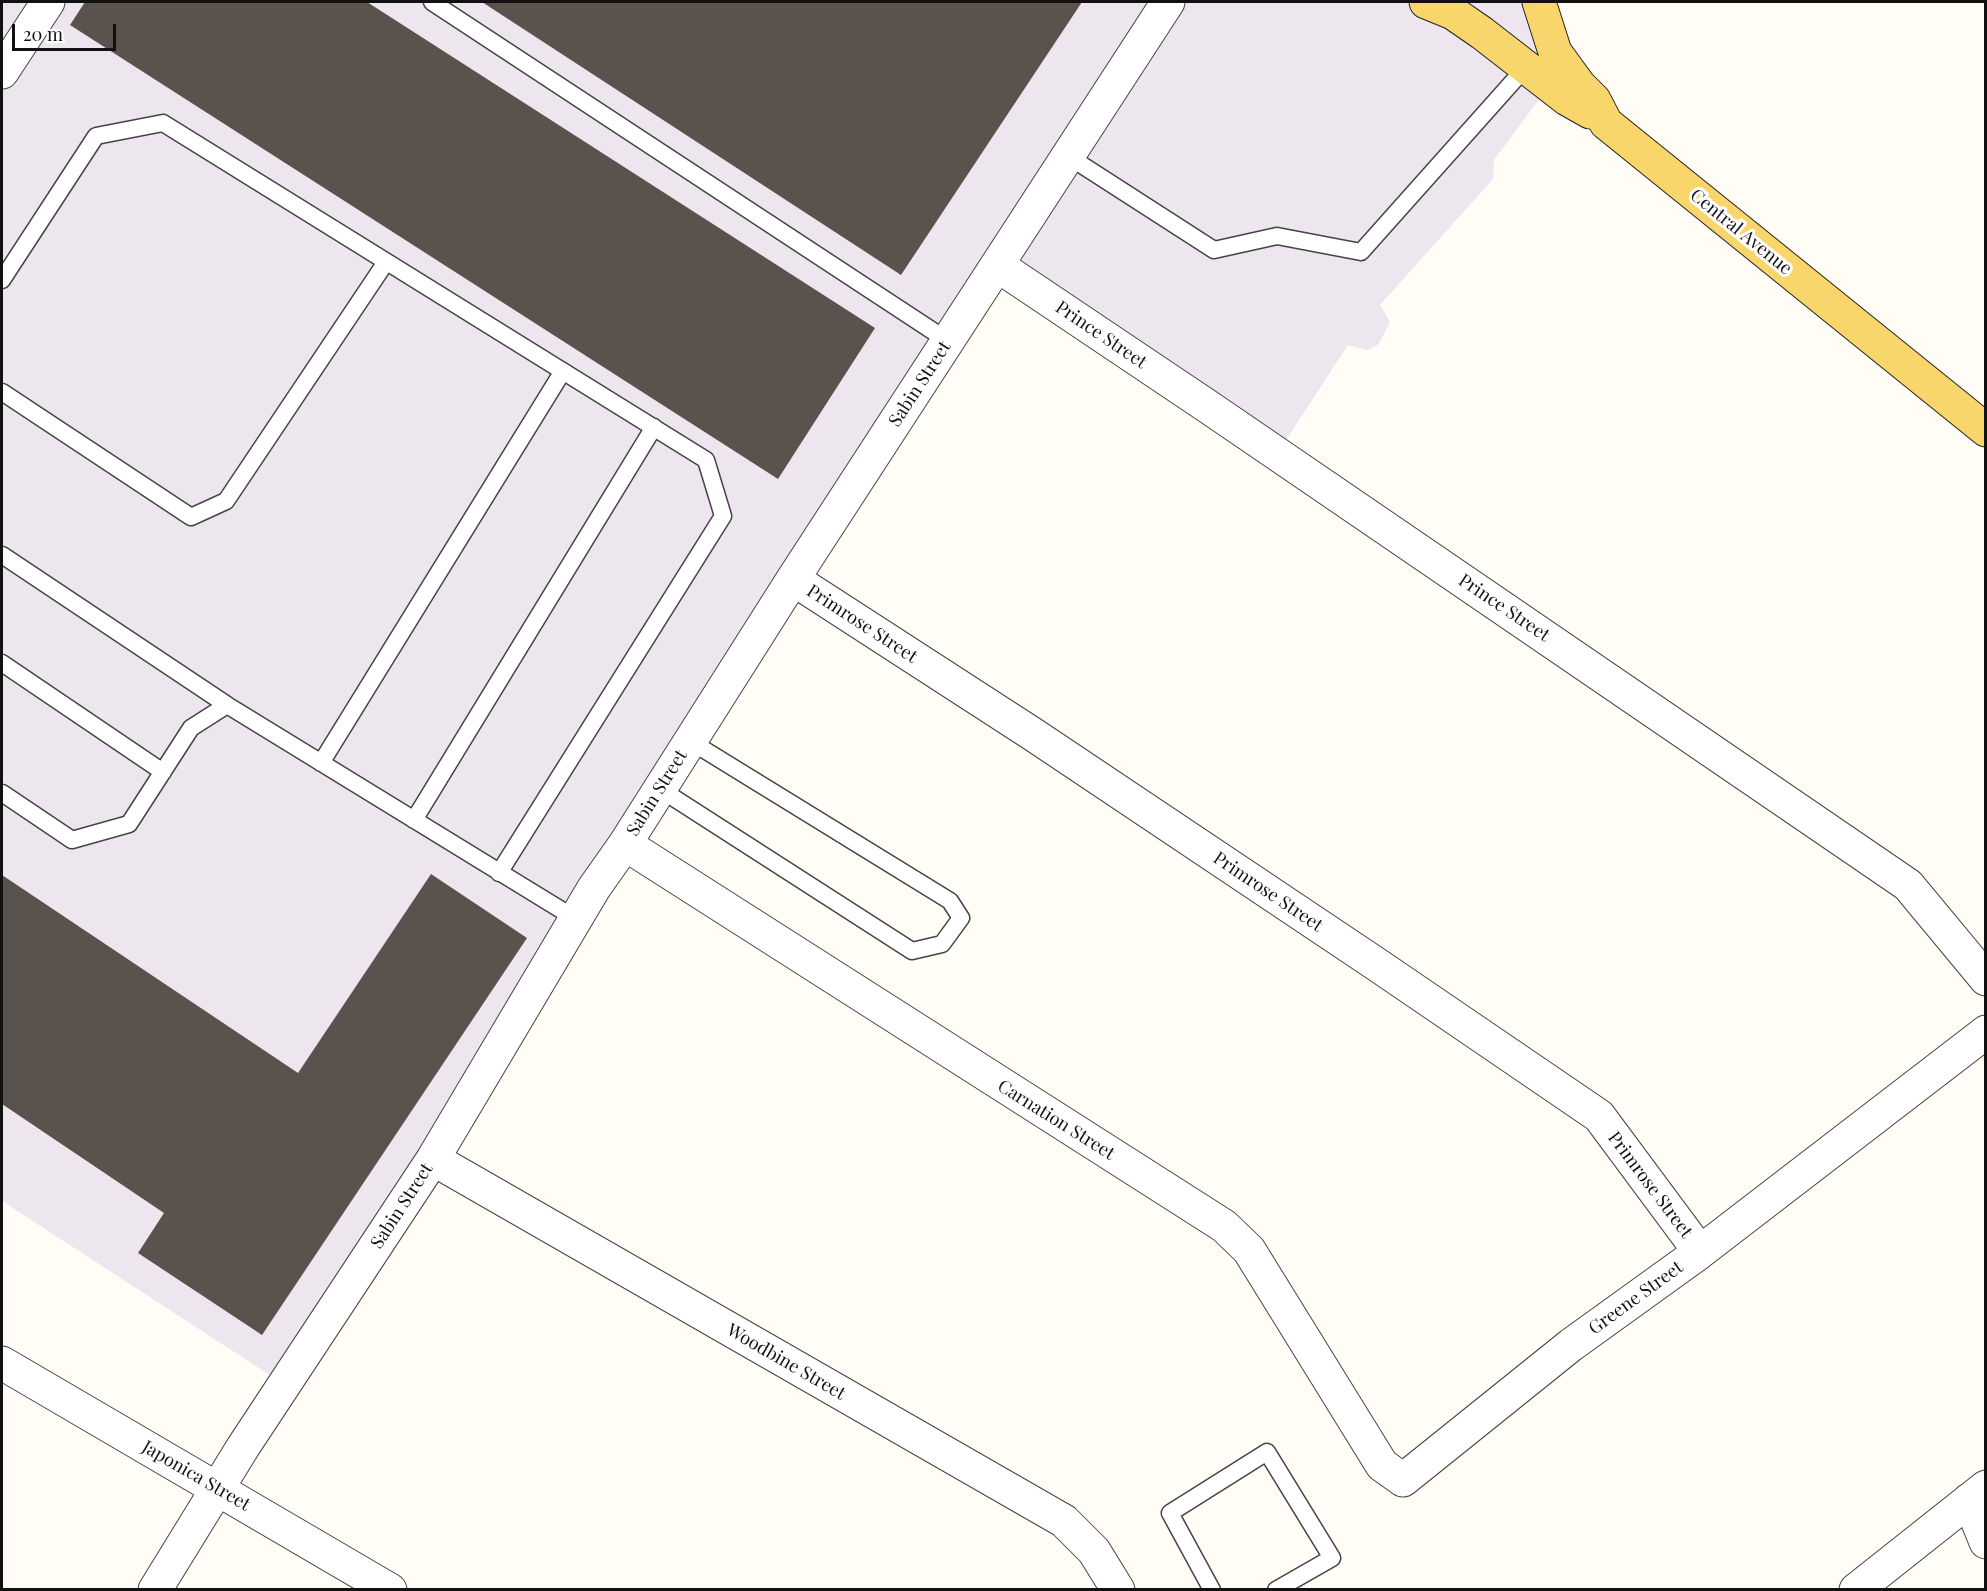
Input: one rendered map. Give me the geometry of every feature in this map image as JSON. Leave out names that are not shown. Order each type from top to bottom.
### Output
[{"type":"main road","points":[[1426,2],[1453,13],[1567,99],[1606,123]]},
{"type":"main road","name":"Central Avenue","points":[[1539,2],[1555,52],[1579,85],[1594,100],[1606,123],[1986,430]]},
{"type":"street","points":[[2,72],[48,2]]},
{"type":"street","name":"Sabin Street","points":[[155,1590],[218,1489],[433,1159],[594,888],[625,844],[793,579],[1168,2]]},
{"type":"street","name":"Prince Street","points":[[997,265],[1230,421],[1908,885],[1986,979]]},
{"type":"street","name":"Primrose Street","points":[[793,579],[1093,775],[1599,1116],[1700,1252]]},
{"type":"street","name":"Carnation Street","points":[[625,844],[1224,1226],[1249,1251],[1382,1465],[1403,1480]]},
{"type":"street","name":"Greene Street","points":[[1403,1480],[1571,1345],[1700,1252],[1986,1032]]},
{"type":"street","name":"Woodbine Street","points":[[433,1159],[1064,1521],[1094,1551],[1118,1590]]},
{"type":"street","name":"Japonica Street","points":[[2,1363],[390,1590]]},
{"type":"street","points":[[1856,1590],[1977,1494],[1986,1542]]},
{"type":"lane","points":[[432,2],[948,341]]},
{"type":"lane","points":[[1068,156],[1214,250],[1277,236],[1360,252],[1526,67]]},
{"type":"lane","points":[[2,280],[96,136],[163,123],[706,460],[723,516],[499,873]]},
{"type":"lane","points":[[2,392],[191,517],[225,501],[386,262]]},
{"type":"lane","points":[[321,763],[563,371]]},
{"type":"lane","points":[[414,820],[654,428]]},
{"type":"lane","points":[[2,555],[226,705],[576,919]]},
{"type":"lane","points":[[2,663],[163,772]]},
{"type":"lane","points":[[2,793],[72,840],[129,824],[191,728],[226,705]]},
{"type":"lane","points":[[660,789],[912,951],[942,944],[961,918],[950,901],[690,741]]},
{"type":"lane","points":[[1212,1590],[1170,1514],[1267,1452],[1332,1558],[1276,1590]]},
{"type":"shaded area","points":[[2,2],[1546,2],[1555,78],[1494,160],[1493,179],[1380,305],[1390,322],[1378,345],[1367,350],[1348,345],[1284,443],[1005,256],[282,1383],[2,1201]]},
{"type":"building","points":[[85,2],[367,2],[875,328],[778,479],[70,25]]},
{"type":"building","points":[[482,2],[1082,2],[901,275]]},
{"type":"building","points":[[431,874],[527,938],[262,1335],[138,1253],[164,1213],[2,1104],[2,875],[298,1073]]}]
